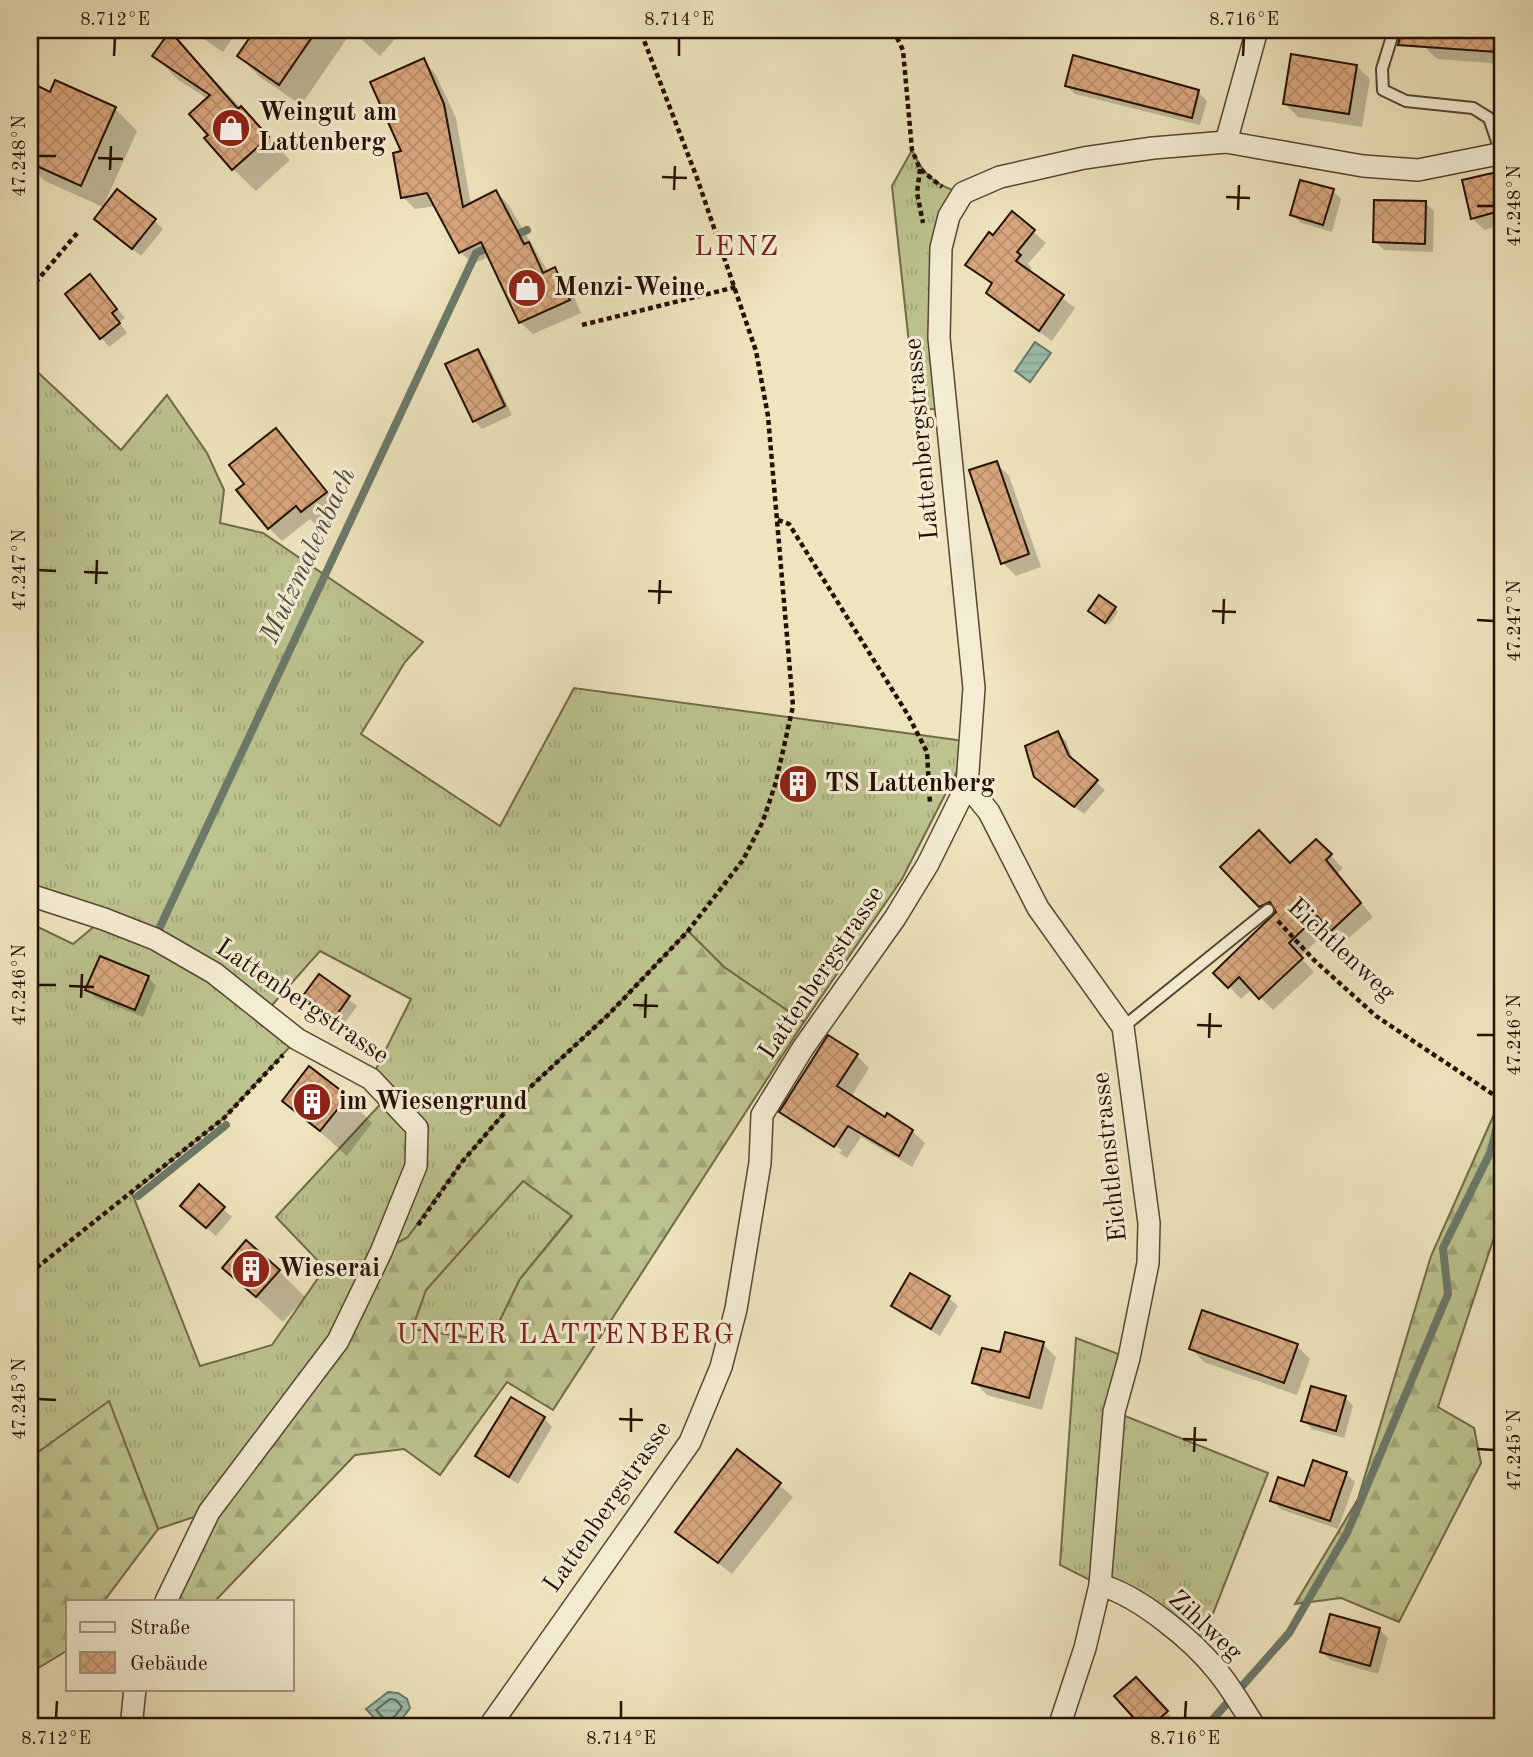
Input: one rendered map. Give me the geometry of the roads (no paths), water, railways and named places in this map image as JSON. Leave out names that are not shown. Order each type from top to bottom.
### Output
[{"type":"street","points":[[1257,30],[1226,142],[1363,166],[1418,170],[1502,153]]},
{"type":"street","name":"Lattenbergstrasse","points":[[489,1727],[690,1442],[721,1367],[736,1309],[760,1163],[762,1115],[803,1048],[895,918],[967,785],[973,676],[939,338],[941,248],[948,216],[963,193],[1000,177],[1084,158],[1226,142]]},
{"type":"street","name":"Eichtlenstrasse","points":[[967,785],[989,812],[1038,908],[1123,1027],[1149,1223],[1148,1263],[1129,1358],[1114,1412],[1100,1585],[1085,1648],[1059,1727]]},
{"type":"street","name":"Lattenbergstrasse","points":[[30,895],[155,939],[214,972],[298,1039],[371,1079],[416,1128],[416,1166],[381,1252],[338,1341],[209,1512],[166,1600]]},
{"type":"street","name":"Zihlweg","points":[[1100,1585],[1131,1597],[1180,1636],[1217,1671],[1255,1727]]},
{"type":"street","points":[[131,1727],[135,1690]]},
{"type":"lane","points":[[1394,30],[1382,69],[1383,90],[1406,101],[1473,108],[1489,118],[1502,153]]},
{"type":"lane","name":"Eichtlenweg","points":[[1123,1027],[1268,910]]},
{"type":"water","points":[[1035,342],[1051,353],[1030,382],[1015,371]]},
{"type":"water","points":[[388,1692],[398,1693],[407,1699],[410,1708],[399,1723],[383,1727],[366,1709]]},
{"type":"waterway","name":"Mutzmalenbach","points":[[511,237],[527,230]]},
{"type":"waterway","name":"Mutzmalenbach","points":[[159,929],[476,253],[492,246]]},
{"type":"waterway","name":"Mutzmalenbach","points":[[30,917],[35,912]]},
{"type":"waterway","points":[[1206,1727],[1289,1633],[1347,1533],[1448,1294],[1443,1248],[1491,1151],[1503,1102]]},
{"type":"waterway","points":[[138,1196],[226,1125]]},
{"type":"place","name":"Weingut am Lattenberg","points":[[231,128]]},
{"type":"place","name":"Menzi-Weine","points":[[527,288]]},
{"type":"place","name":"TS Lattenberg","points":[[798,784]]},
{"type":"place","name":"im Wiesengrund","points":[[312,1102]]},
{"type":"place","name":"Wieserai","points":[[251,1269]]},
{"type":"district","name":"LENZ","points":[[737,248]]},
{"type":"district","name":"UNTER LATTENBERG","points":[[566,1336]]}]
